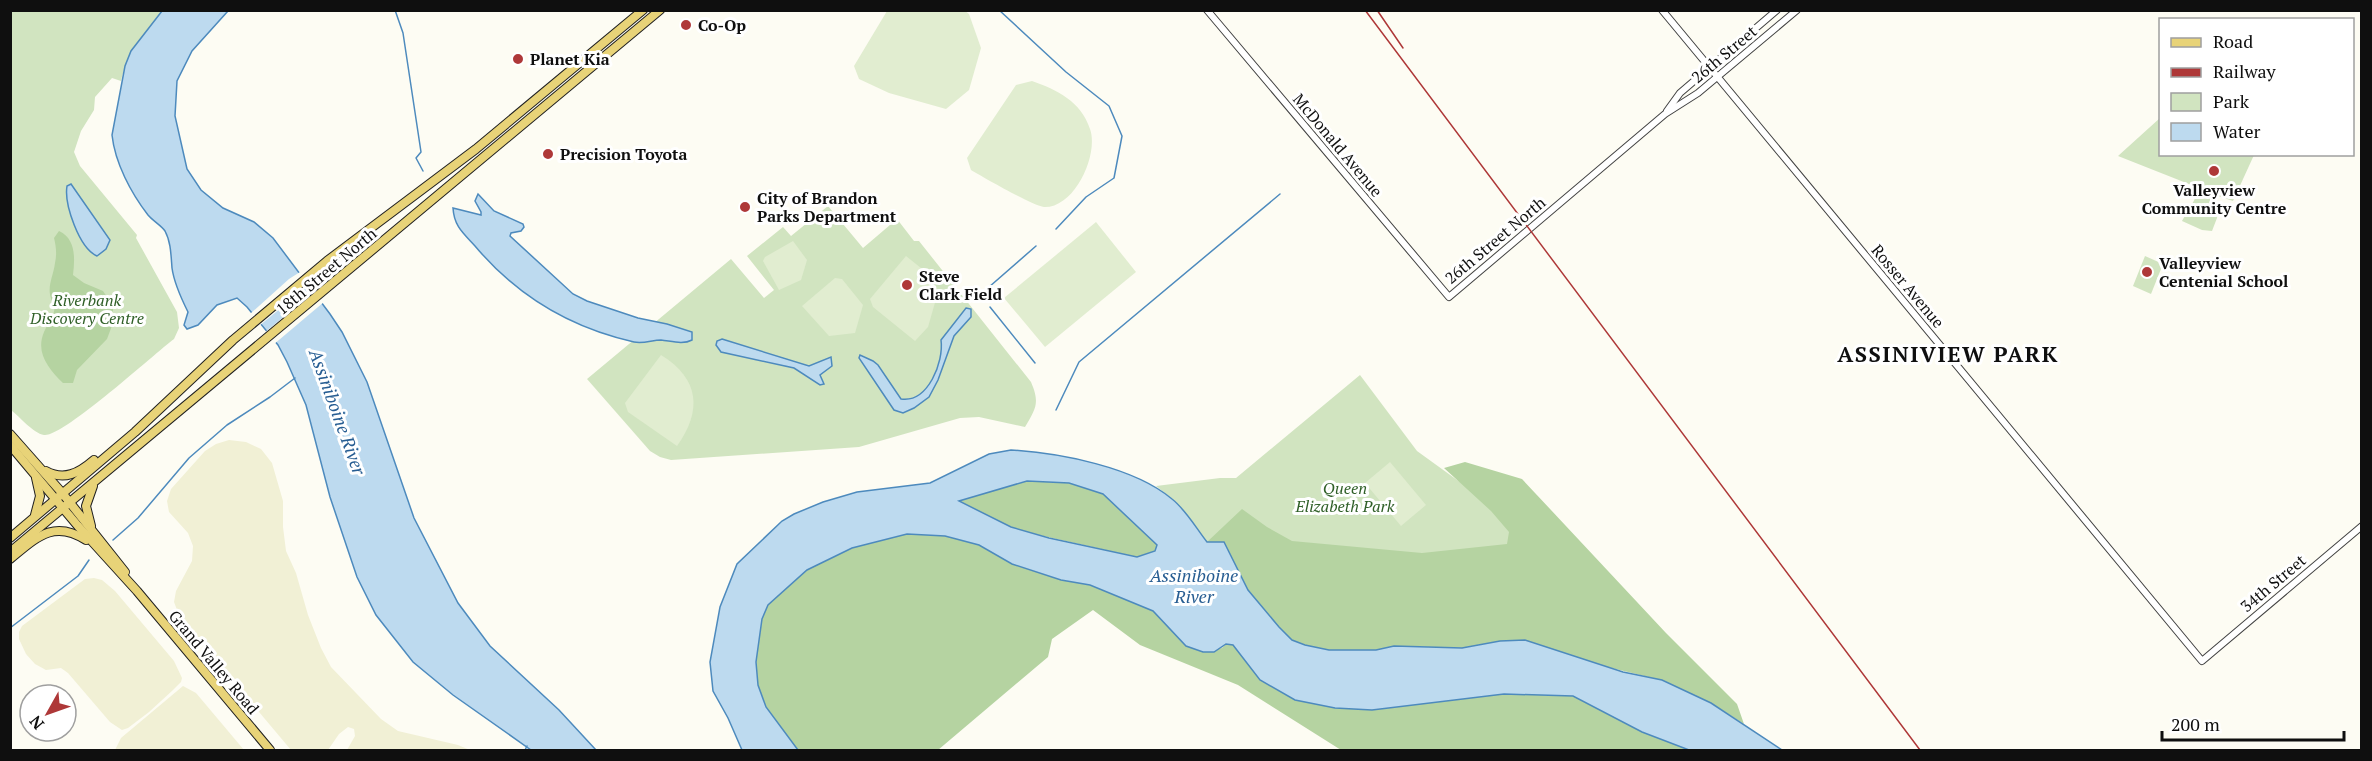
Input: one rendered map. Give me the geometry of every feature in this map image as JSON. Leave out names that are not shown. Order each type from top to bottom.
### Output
[{"type":"main road","name":"18th Street North","points":[[10,538],[128,438],[233,340],[327,261],[476,149],[643,10]]},
{"type":"main road","name":"18th Street North","points":[[10,552],[660,10]]},
{"type":"main road","points":[[10,434],[30,461],[40,491],[37,512],[24,527]]},
{"type":"main road","points":[[10,445],[53,475],[70,475],[82,470],[105,451],[128,438]]},
{"type":"main road","name":"Grand Valley Road","points":[[30,461],[66,505],[100,540],[137,591]]},
{"type":"main road","points":[[100,540],[88,519],[86,506],[92,488],[105,473]]},
{"type":"main road","name":"Grand Valley Road","points":[[66,505],[105,557],[137,591],[270,750]]},
{"type":"main road","points":[[10,559],[43,535],[58,530],[74,533],[85,539],[105,557]]},
{"type":"street","name":"McDonald Avenue","points":[[1207,10],[1449,297]]},
{"type":"street","name":"Rosser Avenue","points":[[1662,10],[2202,661]]},
{"type":"street","name":"26th Street","points":[[1665,114],[1680,93],[1777,10]]},
{"type":"street","name":"26th Street","points":[[1558,205],[1665,114],[1717,78],[1797,10]]},
{"type":"street","name":"26th Street North","points":[[1449,297],[1558,205]]},
{"type":"street","name":"34th Street","points":[[2202,661],[2361,526]]},
{"type":"green space","points":[[964,10],[969,14],[981,48],[969,90],[946,109],[889,93],[859,79],[854,66],[887,11]]},
{"type":"green space","name":"Riverbank Discovery Centre","points":[[10,11],[162,11],[132,52],[121,81],[112,78],[95,97],[94,110],[81,131],[74,152],[80,166],[137,235],[136,238],[177,312],[179,328],[174,339],[88,410],[54,432],[44,435],[31,428],[11,410]]},
{"type":"green space","points":[[1032,81],[1050,88],[1074,104],[1086,119],[1092,140],[1088,165],[1075,189],[1066,199],[1055,205],[1044,207],[1019,197],[971,170],[967,158],[1016,85]]},
{"type":"green space","points":[[2159,119],[2159,156],[2254,156],[2233,201],[2212,194],[2209,203],[2218,206],[2217,218],[2212,231],[2202,230],[2182,221],[2199,188],[2118,156]]},
{"type":"green space","points":[[828,206],[863,248],[897,219],[914,241],[919,241],[1031,382],[1036,405],[1025,427],[979,417],[960,418],[859,447],[671,460],[650,451],[587,379],[731,259],[764,298],[774,290],[747,256],[783,227],[791,236]]},
{"type":"green space","points":[[1096,222],[1136,272],[1045,347],[1004,298]]},
{"type":"green space","points":[[59,231],[69,239],[73,250],[73,275],[84,283],[103,291],[113,306],[113,323],[107,339],[77,370],[73,383],[63,383],[53,372],[42,354],[41,347],[44,332],[55,306],[50,295],[50,284],[56,256],[54,238]]},
{"type":"green space","points":[[793,241],[807,260],[801,280],[779,290],[763,261],[765,257]]},
{"type":"green space","name":"Steve Clark Field","points":[[906,256],[926,272],[936,299],[928,327],[915,341],[873,307],[870,299]]},
{"type":"green space","points":[[2145,256],[2163,264],[2151,294],[2133,286]]},
{"type":"green space","points":[[835,278],[842,279],[863,305],[855,333],[829,336],[802,306]]},
{"type":"green space","points":[[661,355],[683,374],[690,385],[693,396],[691,420],[677,446],[628,412],[625,403]]},
{"type":"green space","name":"Queen Elizabeth Park","points":[[1360,375],[1417,451],[1565,558],[1542,597],[1207,542],[1175,501],[1156,486],[1236,478]]},
{"type":"green space","points":[[229,440],[246,442],[261,449],[272,463],[283,501],[286,551],[296,573],[308,615],[331,667],[381,719],[398,731],[470,750],[347,750],[355,736],[354,729],[348,727],[339,734],[328,750],[291,750],[190,630],[179,615],[174,602],[176,591],[192,561],[193,546],[188,533],[169,512],[167,501],[171,489],[205,451]]},
{"type":"green space","points":[[1390,462],[1426,505],[1401,526],[1365,483]]},
{"type":"green space","points":[[1465,462],[1522,479],[1666,633],[1737,704],[1744,724],[1711,703],[1661,680],[1500,641],[1462,648],[1394,646],[1376,650],[1329,650],[1306,646],[1292,640],[1248,590],[1224,542],[1207,542],[1242,509],[1292,541],[1422,553],[1507,544],[1509,532],[1491,511],[1444,468]]},
{"type":"green space","points":[[1027,481],[1069,483],[1103,494],[1157,545],[1155,551],[1137,557],[1030,533],[1011,527],[958,501]]},
{"type":"green space","points":[[907,534],[945,536],[979,545],[1012,564],[1061,580],[1090,585],[1153,611],[1186,646],[1203,652],[1222,648],[1226,644],[1233,645],[1260,680],[1295,700],[1335,708],[1372,710],[1504,694],[1573,696],[1642,732],[1689,750],[1341,750],[1238,685],[1140,645],[1093,610],[1052,639],[1048,657],[938,750],[798,750],[766,707],[758,685],[756,662],[762,619],[768,605],[807,570],[852,548]]},
{"type":"green space","points":[[85,579],[102,580],[115,591],[174,661],[182,678],[181,682],[149,712],[122,730],[110,722],[68,673],[61,668],[46,670],[35,664],[26,654],[19,639],[22,626]]},
{"type":"green space","points":[[183,686],[196,693],[244,750],[115,750],[121,738]]},
{"type":"water","name":"Assiniboine River","points":[[162,11],[228,11],[192,51],[177,81],[175,116],[187,169],[201,190],[223,208],[254,222],[273,238],[330,314],[342,332],[367,382],[414,518],[458,603],[490,646],[559,710],[596,750],[531,750],[453,695],[413,662],[376,615],[357,577],[330,497],[306,405],[278,345],[237,298],[217,305],[198,325],[187,329],[184,325],[188,312],[174,279],[167,235],[164,229],[148,215],[130,187],[116,156],[112,135],[125,66],[131,51]]},
{"type":"water","points":[[71,184],[110,240],[106,249],[97,256],[84,244],[70,214],[67,186]]},
{"type":"water","points":[[478,194],[494,211],[523,224],[521,231],[511,233],[510,236],[573,294],[638,318],[692,332],[692,340],[638,342],[611,336],[567,319],[527,295],[491,264],[457,225],[453,208],[481,215],[475,201]]},
{"type":"water","points":[[966,308],[971,309],[971,317],[954,336],[938,380],[929,397],[903,413],[894,410],[859,358],[860,355],[878,365],[901,399],[911,399],[919,395],[932,379],[940,359],[941,340]]},
{"type":"water","points":[[722,339],[809,366],[831,357],[832,366],[820,375],[824,384],[820,385],[794,368],[721,352],[716,345],[717,341]]},
{"type":"water","name":"Assiniboine River","points":[[1011,450],[1073,458],[1117,470],[1156,488],[1182,508],[1207,542],[1224,542],[1248,590],[1292,640],[1305,645],[1329,650],[1376,650],[1394,646],[1462,648],[1500,641],[1525,640],[1623,672],[1662,680],[1711,703],[1782,750],[1689,750],[1642,732],[1573,696],[1504,694],[1372,710],[1335,708],[1295,700],[1260,680],[1233,645],[1226,644],[1214,652],[1203,652],[1186,646],[1153,611],[1090,585],[1061,580],[1012,564],[979,545],[945,536],[907,534],[852,548],[807,570],[768,605],[762,619],[756,662],[758,685],[766,707],[798,750],[742,750],[713,691],[710,662],[720,607],[737,564],[782,521],[794,514],[857,492],[930,483],[989,454]],"holes":[[[1027,481],[1069,483],[1103,494],[1157,545],[1155,551],[1137,557],[1049,538],[1011,527],[959,501]]]},
{"type":"pier","points":[[300,272],[310,284],[259,326],[250,314]]},
{"type":"pier","points":[[315,291],[324,302],[273,345],[264,333]]},
{"type":"waterway","points":[[395,10],[403,33],[421,152],[416,158],[423,171]]},
{"type":"waterway","points":[[999,10],[1066,72],[1109,106],[1122,136],[1114,178],[1086,197],[1056,229]]},
{"type":"waterway","points":[[1056,410],[1079,362],[1280,194]]},
{"type":"waterway","points":[[984,299],[981,294],[1036,246]]},
{"type":"waterway","points":[[990,307],[1035,363]]},
{"type":"waterway","points":[[113,540],[138,518],[189,458],[227,425],[295,378]]},
{"type":"waterway","points":[[10,628],[78,576],[89,560]]},
{"type":"waterway","points":[[525,750],[527,746]]},
{"type":"railway","points":[[1365,10],[1920,750]]},
{"type":"railway","points":[[1377,10],[1403,48]]},
{"type":"place","name":"Co-Op","points":[[686,25]]},
{"type":"place","name":"Planet Kia","points":[[518,59]]},
{"type":"place","name":"Precision Toyota","points":[[548,154]]},
{"type":"place","name":"Valleyview Community Centre","points":[[2214,171]]},
{"type":"place","name":"City of Brandon Parks Department","points":[[745,207]]},
{"type":"place","name":"Valleyview Centenial School","points":[[2147,272]]},
{"type":"place","name":"Steve Clark Field","points":[[907,285]]},
{"type":"district","name":"ASSINIVIEW PARK","points":[[1948,354]]}]
